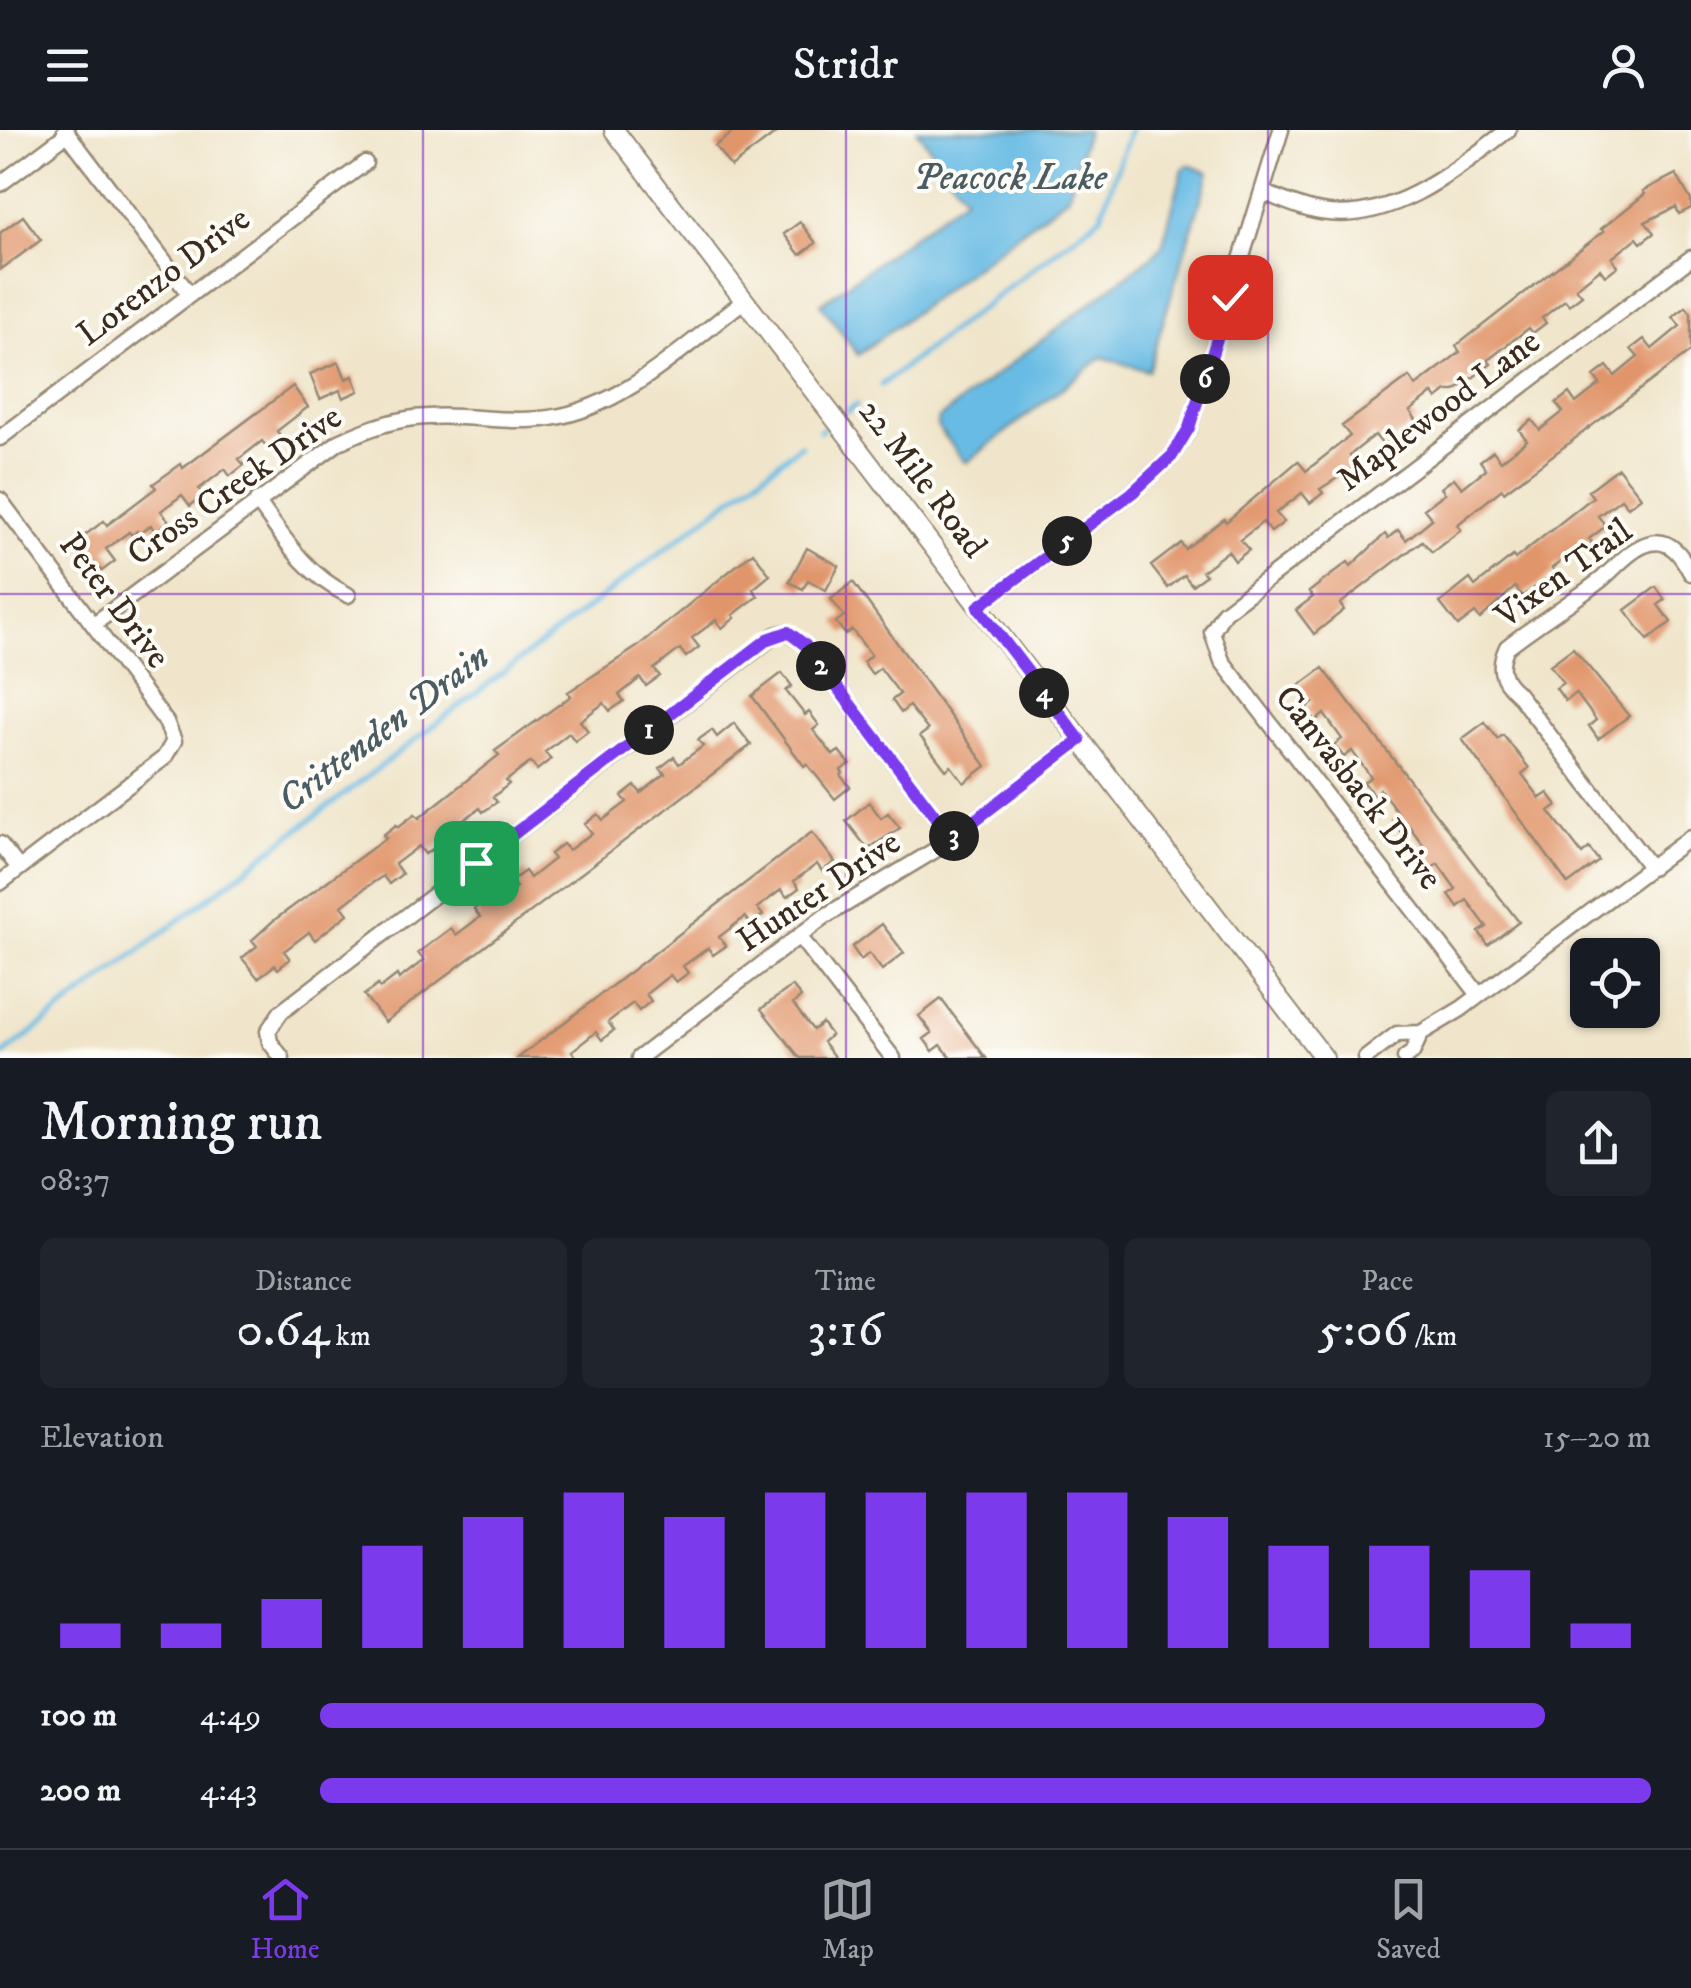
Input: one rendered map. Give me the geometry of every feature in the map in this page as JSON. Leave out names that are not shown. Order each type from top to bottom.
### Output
[{"type":"street","name":"22 Mile Road","points":[[614,130],[1324,1058]]},
{"type":"street","points":[[978,607],[1132,493],[1172,456],[1189,428],[1281,130]]},
{"type":"street","points":[[1262,192],[1320,212],[1350,213],[1375,208],[1424,190],[1508,130]]},
{"type":"street","points":[[0,184],[67,131],[190,296]]},
{"type":"street","name":"Lorenzo Drive","points":[[0,438],[364,163]]},
{"type":"street","name":"Maplewood Lane","points":[[1224,612],[1691,258]]},
{"type":"street","name":"Cross Creek Drive","points":[[94,624],[321,454],[362,431],[430,416],[548,418],[593,406],[634,384],[744,300]]},
{"type":"street","name":"Peter Drive","points":[[0,500],[166,722],[174,741],[164,758],[19,868]]},
{"type":"street","points":[[257,501],[300,561],[328,585],[348,594]]},
{"type":"street","name":"Vixen Trail","points":[[1651,868],[1500,672],[1507,647],[1636,550],[1654,542],[1668,545],[1683,557],[1691,573]]},
{"type":"street","name":"Canvasback Drive","points":[[1224,612],[1212,632],[1222,660],[1479,996]]},
{"type":"street","points":[[282,1058],[270,1042],[268,1031],[274,1019],[768,639],[788,632],[805,645],[952,838]]},
{"type":"street","name":"Hunter Drive","points":[[639,1058],[799,936],[952,838],[1080,740]]},
{"type":"street","points":[[1366,1058],[1397,1034],[1421,1033],[1479,996],[1691,836]]},
{"type":"street","points":[[0,844],[19,868],[0,883]]},
{"type":"street","points":[[799,936],[893,1058]]},
{"type":"street","points":[[1406,1058],[1421,1033]]},
{"type":"water","name":"Peacock Lake","points":[[917,130],[1087,130],[1068,196],[858,355],[821,304],[965,197]]},
{"type":"water","points":[[1188,165],[1209,173],[1148,371],[1102,357],[967,462],[963,460],[937,426],[938,419],[1162,246],[1183,169]]},
{"type":"building","points":[[736,130],[780,130],[731,167],[715,146]]},
{"type":"building","points":[[1676,174],[1691,200],[1691,208],[1679,214],[1676,207],[1645,222],[1654,233],[1641,243],[1637,238],[1612,258],[1618,266],[1605,276],[1600,269],[1576,288],[1582,295],[1569,305],[1565,300],[1542,318],[1546,323],[1533,333],[1529,328],[1455,391],[1447,391],[1437,399],[1433,393],[1410,411],[1417,421],[1404,432],[1383,445],[1375,435],[1350,455],[1358,465],[1320,489],[1323,493],[1310,503],[1302,493],[1276,513],[1284,522],[1271,532],[1263,522],[1240,540],[1249,550],[1235,561],[1228,551],[1202,571],[1206,575],[1192,585],[1184,575],[1168,588],[1151,566],[1181,543],[1185,549],[1224,519],[1226,522],[1298,461],[1306,471],[1350,436],[1342,426],[1409,377],[1416,386],[1460,352],[1456,346],[1604,231],[1601,229],[1645,194],[1643,191]]},
{"type":"building","points":[[23,216],[41,240],[0,270],[0,233]]},
{"type":"building","points":[[800,222],[816,243],[800,255],[784,234]]},
{"type":"building","points":[[1686,307],[1691,313],[1691,351],[1504,492],[1502,489],[1457,525],[1461,530],[1432,552],[1422,541],[1340,604],[1344,610],[1314,634],[1296,610],[1313,597],[1309,592],[1348,562],[1351,566],[1385,534],[1388,538],[1398,530],[1406,540],[1432,519],[1424,509],[1445,493],[1441,488],[1454,478],[1462,488],[1486,469],[1480,461],[1493,451],[1501,461],[1527,440],[1519,430],[1532,420],[1540,430],[1563,412],[1556,403],[1569,393],[1576,403],[1600,384],[1594,376],[1607,366],[1615,376],[1638,357],[1631,349],[1644,339],[1652,349],[1680,326],[1673,317]]},
{"type":"building","points":[[339,362],[346,379],[353,376],[359,391],[343,398],[340,390],[320,399],[310,374]]},
{"type":"building","points":[[293,386],[308,407],[277,431],[281,437],[267,447],[262,441],[239,459],[244,465],[230,476],[225,469],[199,489],[204,495],[190,506],[182,495],[161,511],[169,521],[155,532],[151,525],[139,534],[129,532],[106,549],[115,561],[102,571],[94,564],[77,541],[104,521],[107,525],[156,488],[153,484],[181,464],[183,468]]},
{"type":"building","points":[[1618,468],[1641,497],[1628,507],[1621,499],[1598,516],[1606,526],[1589,539],[1593,543],[1552,568],[1555,572],[1542,583],[1522,596],[1515,587],[1480,619],[1475,613],[1458,626],[1440,603],[1470,579],[1475,586],[1513,556],[1515,559],[1593,497],[1588,491]]},
{"type":"building","points":[[807,548],[839,566],[826,590],[808,580],[803,589],[789,582]]},
{"type":"building","points":[[753,552],[770,575],[753,589],[758,596],[733,615],[735,618],[722,628],[716,620],[692,638],[699,647],[686,657],[680,649],[654,669],[660,676],[646,686],[640,678],[619,695],[624,701],[610,711],[604,703],[580,721],[588,731],[575,741],[569,733],[545,752],[551,759],[537,770],[531,762],[506,781],[509,784],[493,797],[497,802],[483,812],[480,808],[457,825],[461,830],[425,854],[419,846],[395,864],[402,874],[389,884],[383,876],[365,888],[342,906],[348,914],[315,940],[309,932],[284,951],[290,959],[258,978],[242,958],[257,946],[252,940],[273,921],[386,838],[383,835],[396,825],[415,814],[419,818],[499,755],[495,751],[571,696],[568,692],[637,647]]},
{"type":"building","points":[[853,582],[986,766],[964,783],[951,766],[946,770],[920,736],[928,730],[909,706],[901,713],[892,700],[900,694],[880,668],[872,674],[863,662],[871,655],[852,630],[845,634],[836,622],[844,616],[831,599]]},
{"type":"building","points":[[1656,587],[1665,600],[1658,605],[1671,622],[1648,640],[1625,610]]},
{"type":"building","points":[[1573,648],[1629,716],[1598,739],[1589,726],[1596,720],[1576,693],[1565,701],[1556,688],[1563,683],[1550,665]]},
{"type":"building","points":[[1323,668],[1519,922],[1488,945],[1479,932],[1487,927],[1467,900],[1458,907],[1449,894],[1456,889],[1438,864],[1430,869],[1421,857],[1428,851],[1409,826],[1401,832],[1392,820],[1399,814],[1380,789],[1373,795],[1364,782],[1371,777],[1352,751],[1344,757],[1334,745],[1342,739],[1324,714],[1315,721],[1306,708],[1313,703],[1300,685]]},
{"type":"building","points":[[782,673],[792,686],[786,691],[805,715],[809,712],[819,725],[813,730],[833,755],[839,751],[850,764],[841,770],[841,776],[850,787],[835,799],[807,764],[804,766],[752,696]]},
{"type":"building","points":[[1485,722],[1498,739],[1503,735],[1529,768],[1522,774],[1540,798],[1548,793],[1557,805],[1549,811],[1582,854],[1589,848],[1599,861],[1568,884],[1462,739]]},
{"type":"building","points":[[734,723],[751,745],[385,1022],[364,995],[397,975],[399,979],[424,960],[418,953],[451,928],[456,935],[480,917],[474,909],[487,899],[492,906],[516,887],[511,881],[525,871],[530,878],[554,859],[550,854],[563,844],[569,850],[592,833],[585,824],[598,814],[603,820],[627,802],[622,796],[635,786],[641,793],[665,774],[660,768],[674,757],[679,764],[703,746],[698,740],[712,730],[717,737]]},
{"type":"building","points":[[869,802],[881,818],[888,813],[900,828],[868,849],[846,821]]},
{"type":"building","points":[[812,832],[835,862],[822,871],[817,864],[794,881],[799,888],[787,897],[781,890],[757,908],[763,915],[751,924],[745,917],[719,937],[726,946],[713,955],[708,948],[683,966],[688,973],[676,982],[670,975],[646,994],[651,1001],[639,1011],[633,1003],[608,1022],[614,1030],[602,1040],[596,1032],[572,1051],[577,1058],[518,1058]]},
{"type":"building","points":[[882,924],[904,953],[882,970],[869,953],[861,960],[852,947]]},
{"type":"building","points":[[792,986],[801,997],[793,1004],[813,1030],[822,1023],[831,1035],[823,1042],[835,1058],[800,1058],[761,1009]]},
{"type":"building","points":[[941,999],[986,1058],[951,1058],[941,1045],[933,1051],[924,1039],[932,1033],[919,1016]]},
{"type":"waterway","name":"Crittenden Drain","points":[[881,385],[1101,216],[1130,130]]},
{"type":"waterway","name":"Crittenden Drain","points":[[847,411],[856,405]]},
{"type":"waterway","name":"Crittenden Drain","points":[[820,431],[824,428]]},
{"type":"waterway","name":"Crittenden Drain","points":[[0,1057],[801,445]]},
{"type":"route","points":[[476,863],[768,639],[788,632],[805,645],[952,838],[1080,740],[978,607],[1132,493],[1172,456],[1189,428],[1230,297]]}]
